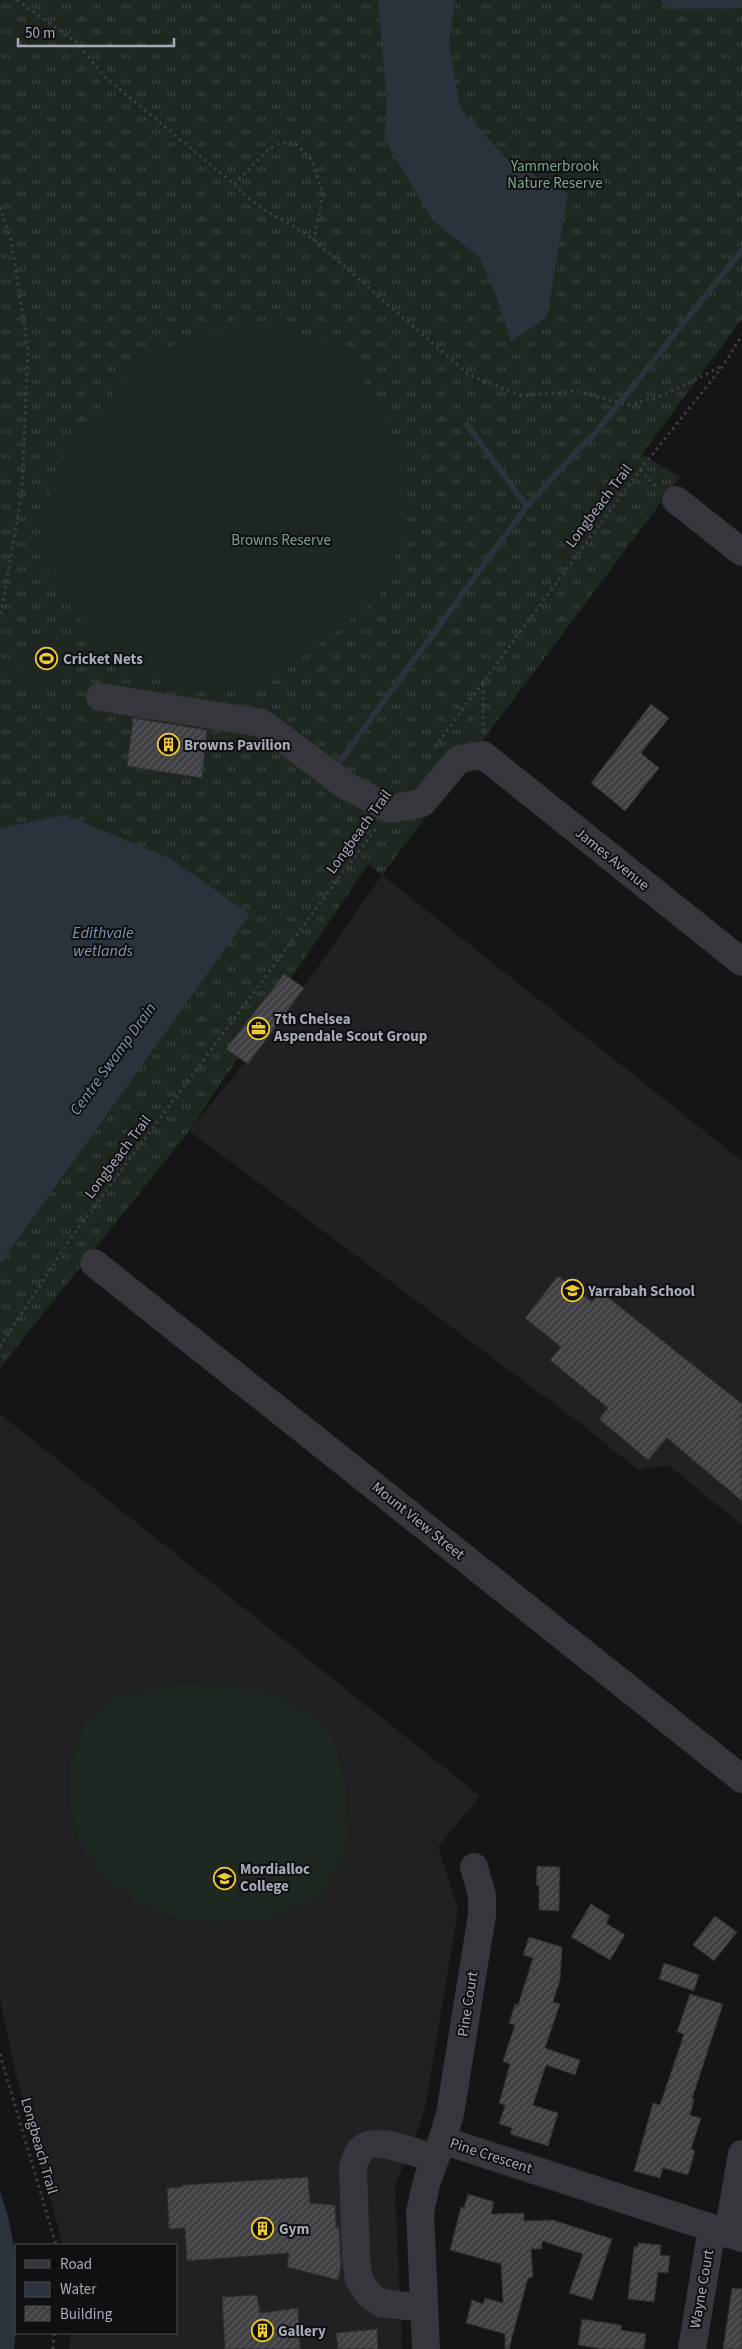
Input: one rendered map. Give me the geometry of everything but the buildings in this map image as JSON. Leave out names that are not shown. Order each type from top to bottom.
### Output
[{"type":"street","points":[[676,500],[742,552]]},
{"type":"street","points":[[100,697],[262,723],[345,785],[394,809],[422,803],[459,759],[483,754]]},
{"type":"street","name":"James Avenue","points":[[483,754],[742,962]]},
{"type":"street","name":"Mount View Street","points":[[94,1263],[742,1779]]},
{"type":"street","name":"Pine Court","points":[[438,2149],[450,2114],[482,1915],[482,1895],[474,1867]]},
{"type":"street","points":[[424,2308],[371,2305],[369,2295],[360,2280],[356,2258],[353,2168],[356,2156],[364,2147],[373,2143],[438,2149]]},
{"type":"street","name":"Pine Crescent","points":[[426,2349],[420,2212],[427,2181],[438,2149],[727,2233]]},
{"type":"street","name":"Wayne Court","points":[[692,2349],[727,2233],[742,2154]]},
{"type":"path","points":[[17,0],[76,42],[106,78],[258,206],[314,240],[469,375],[522,396],[576,391],[629,405],[662,396],[723,366]]},
{"type":"path","points":[[234,184],[269,149],[278,144],[289,142],[296,144],[312,160],[324,194],[314,240]]},
{"type":"path","points":[[0,208],[11,239],[28,349],[22,492],[0,619]]},
{"type":"path","name":"Longbeach Trail","points":[[431,753],[483,680],[640,470],[723,366],[742,335]]},
{"type":"path","points":[[483,680],[483,754]]},
{"type":"path","name":"Longbeach Trail","points":[[0,1346],[68,1242],[394,809]]},
{"type":"path","name":"Longbeach Trail","points":[[0,2054],[56,2244]]},
{"type":"path","points":[[52,2349],[54,2334]]},
{"type":"shaded area","name":"Yarrabah School","points":[[382,875],[742,1161],[742,1525],[668,1465],[638,1470],[576,1420],[189,1131],[290,1007]]},
{"type":"shaded area","name":"Mordialloc College","points":[[0,1414],[480,1796],[438,1847],[458,1909],[425,2109],[410,2152],[395,2185],[402,2349],[69,2349],[71,2334],[178,2334],[178,2244],[63,2244],[15,2070],[0,1999]]},
{"type":"green space","name":"Browns Reserve","points":[[0,0],[742,0],[742,319],[642,454],[680,477],[382,875],[368,864],[189,1131],[0,1368]]},
{"type":"green space","points":[[244,321],[291,328],[349,355],[406,457],[407,527],[379,597],[265,687],[196,691],[121,668],[72,609],[46,565],[44,509],[65,453],[139,362],[184,340]]},
{"type":"green space","name":"Cricket Nets","points":[[55,626],[81,654],[39,692],[13,664]]},
{"type":"green space","points":[[182,1683],[264,1689],[310,1712],[334,1735],[346,1791],[349,1842],[323,1895],[274,1917],[212,1923],[155,1914],[107,1880],[78,1840],[70,1806],[70,1766],[83,1728],[117,1695]]},
{"type":"water","points":[[378,0],[455,0],[449,45],[460,108],[509,161],[568,194],[547,317],[511,342],[495,292],[479,257],[432,220],[384,138],[387,104]]},
{"type":"water","points":[[660,0],[742,0],[742,8],[668,9]]},
{"type":"water","name":"Edithvale wetlands","points":[[65,815],[169,858],[250,914],[0,1264],[0,828]]},
{"type":"water","points":[[0,2191],[11,2229],[14,2249],[16,2334],[14,2349],[0,2349]]},
{"type":"waterway","points":[[337,765],[527,506],[594,435],[742,250]]},
{"type":"waterway","points":[[467,425],[527,506]]},
{"type":"place","name":"Cricket Nets","points":[[47,659]]},
{"type":"place","name":"Browns Pavilion","points":[[168,745]]},
{"type":"place","name":"7th Chelsea Aspendale Scout Group","points":[[258,1028]]},
{"type":"place","name":"Yarrabah School","points":[[572,1291]]},
{"type":"place","name":"Mordialloc College","points":[[224,1878]]},
{"type":"place","name":"Gym","points":[[263,2229]]},
{"type":"place","name":"Gallery","points":[[262,2331]]},
{"type":"park label","name":"Yammerbrook Nature Reserve","points":[[555,174]]},
{"type":"water label","name":"Centre Swamp Drain","points":[[113,1059]]}]
